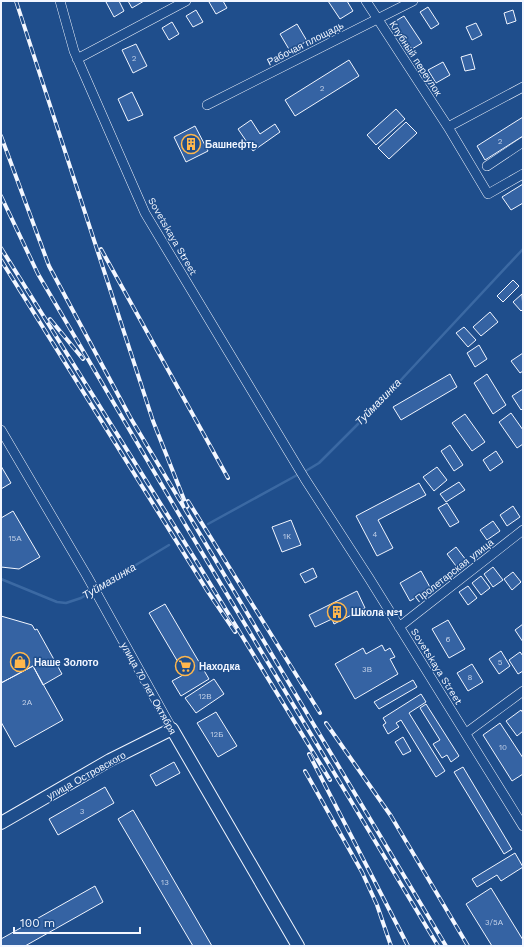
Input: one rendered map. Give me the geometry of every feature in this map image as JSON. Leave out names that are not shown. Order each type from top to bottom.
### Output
[{"type":"main road","name":"улица Островского","points":[[1,822],[110,760],[172,729]]},
{"type":"main road","name":"улица 70 лет Октября","points":[[172,729],[298,946]]},
{"type":"street","name":"Sovetskaya Street","points":[[60,1],[77,58],[145,213],[304,479],[466,733],[523,826]]},
{"type":"street","points":[[77,58],[186,1]]},
{"type":"street","name":"Клубный переулок","points":[[366,1],[448,127],[488,194],[523,174]]},
{"type":"street","name":"Рабочая площадь","points":[[207,104],[412,1]]},
{"type":"street","points":[[448,127],[523,87]]},
{"type":"street","points":[[487,166],[523,142]]},
{"type":"street","name":"улица 70 лет Октября","points":[[1,430],[87,576],[172,729]]},
{"type":"street","name":"Пролетарская улица","points":[[399,627],[523,530]]},
{"type":"street","points":[[466,733],[523,691]]},
{"type":"building","points":[[119,1],[124,11],[114,17],[106,2]]},
{"type":"building","points":[[128,1],[144,1],[132,8]]},
{"type":"building","points":[[223,1],[227,8],[216,14],[209,2]]},
{"type":"building","points":[[328,1],[347,1],[353,11],[340,19]]},
{"type":"building","points":[[428,7],[439,24],[431,29],[420,12]]},
{"type":"building","points":[[196,10],[203,22],[193,27],[186,16]]},
{"type":"building","points":[[513,10],[516,21],[507,24],[504,13]]},
{"type":"building","points":[[404,16],[422,43],[412,49],[394,22]]},
{"type":"building","points":[[172,22],[179,34],[169,40],[162,28]]},
{"type":"building","points":[[476,23],[482,35],[472,40],[466,27]]},
{"type":"building","points":[[297,24],[307,41],[290,51],[280,34]]},
{"type":"building","points":[[136,44],[147,66],[133,73],[122,50]]},
{"type":"building","points":[[471,54],[475,69],[465,71],[461,57]]},
{"type":"building","points":[[349,60],[359,76],[295,116],[285,100]]},
{"type":"building","points":[[443,62],[450,75],[436,83],[428,70]]},
{"type":"building","points":[[132,92],[143,115],[128,121],[118,99]]},
{"type":"building","points":[[396,109],[405,119],[376,145],[367,135]]},
{"type":"building","points":[[523,117],[523,136],[485,160],[477,146]]},
{"type":"building","points":[[251,120],[260,134],[275,124],[280,132],[253,151],[238,129]]},
{"type":"building","points":[[406,122],[417,133],[389,159],[378,148]]},
{"type":"building","name":"Башнефть","points":[[195,126],[208,151],[186,162],[174,137]]},
{"type":"building","points":[[523,184],[523,203],[511,210],[502,197]]},
{"type":"building","points":[[513,280],[519,286],[503,302],[497,296]]},
{"type":"building","points":[[522,294],[523,309],[521,311],[513,302]]},
{"type":"building","points":[[490,312],[498,322],[481,336],[473,327]]},
{"type":"building","points":[[464,327],[476,340],[468,347],[456,333]]},
{"type":"building","points":[[479,345],[487,359],[475,367],[467,353]]},
{"type":"building","points":[[523,353],[523,371],[520,373],[511,361]]},
{"type":"building","points":[[450,374],[457,387],[401,420],[393,407]]},
{"type":"building","points":[[487,374],[506,405],[493,414],[474,383]]},
{"type":"building","points":[[523,389],[523,408],[521,410],[512,396]]},
{"type":"building","points":[[511,413],[523,430],[523,444],[517,448],[499,422]]},
{"type":"building","points":[[465,414],[485,442],[472,451],[452,423]]},
{"type":"building","points":[[450,445],[463,465],[454,471],[441,451]]},
{"type":"building","points":[[496,451],[503,462],[490,471],[483,460]]},
{"type":"building","points":[[1,466],[11,483],[1,489]]},
{"type":"building","points":[[437,467],[447,480],[434,491],[423,477]]},
{"type":"building","points":[[459,482],[465,490],[446,502],[440,494]]},
{"type":"building","points":[[419,483],[426,495],[378,520],[393,548],[377,556],[356,516]]},
{"type":"building","points":[[447,503],[459,522],[450,527],[438,508]]},
{"type":"building","points":[[513,506],[520,517],[507,526],[500,515]]},
{"type":"building","points":[[13,511],[40,557],[19,569],[1,567],[1,518]]},
{"type":"building","points":[[291,520],[301,545],[282,552],[272,527]]},
{"type":"building","points":[[493,521],[500,531],[487,540],[480,530]]},
{"type":"building","points":[[456,547],[466,560],[456,566],[447,554]]},
{"type":"building","points":[[493,567],[503,580],[493,587],[484,574]]},
{"type":"building","points":[[313,568],[317,577],[305,583],[300,574]]},
{"type":"building","points":[[421,571],[431,589],[410,601],[400,583]]},
{"type":"building","points":[[513,572],[521,582],[512,590],[504,579]]},
{"type":"building","points":[[481,576],[490,588],[481,595],[472,583]]},
{"type":"building","points":[[468,586],[477,598],[468,605],[459,592]]},
{"type":"building","name":"Школа №1","points":[[357,591],[365,608],[334,624],[332,619],[315,627],[309,615]]},
{"type":"building","points":[[165,604],[209,679],[181,696],[172,681],[185,674],[149,613]]},
{"type":"building","points":[[1,616],[32,625],[35,630],[37,629],[62,674],[43,685],[33,666],[1,683]]},
{"type":"building","points":[[448,620],[465,649],[449,658],[432,629]]},
{"type":"building","points":[[523,624],[523,642],[515,630]]},
{"type":"building","points":[[382,645],[385,651],[390,648],[395,657],[390,659],[398,674],[355,699],[335,664],[363,648],[366,654]]},
{"type":"building","points":[[501,651],[510,666],[499,674],[489,659]]},
{"type":"building","points":[[520,652],[523,656],[523,671],[518,674],[509,660]]},
{"type":"building","points":[[472,664],[483,682],[468,691],[457,673]]},
{"type":"building","points":[[33,666],[63,720],[15,747],[1,722],[1,683]]},
{"type":"building","points":[[214,679],[224,694],[196,713],[185,698]]},
{"type":"building","points":[[413,680],[417,687],[379,709],[374,702]]},
{"type":"building","points":[[421,694],[426,702],[409,713],[445,771],[436,777],[401,720],[396,723],[399,727],[388,734],[383,725],[386,723],[383,718]]},
{"type":"building","points":[[426,704],[459,756],[451,762],[447,755],[442,758],[433,744],[440,740],[420,708]]},
{"type":"building","points":[[521,710],[523,713],[523,731],[517,736],[506,721]]},
{"type":"building","points":[[216,712],[237,746],[218,757],[197,723]]},
{"type":"building","points":[[500,723],[523,758],[523,774],[512,781],[483,735]]},
{"type":"building","points":[[403,737],[411,751],[403,755],[395,742]]},
{"type":"building","points":[[174,762],[180,773],[156,786],[150,775]]},
{"type":"building","points":[[463,767],[512,849],[504,854],[454,772]]},
{"type":"building","points":[[105,787],[114,803],[58,835],[49,819]]},
{"type":"building","points":[[133,810],[212,946],[193,946],[118,819]]},
{"type":"building","points":[[515,853],[523,867],[501,881],[497,875],[477,887],[472,879]]},
{"type":"building","points":[[95,886],[103,902],[25,946],[1,946],[1,939]]},
{"type":"building","points":[[491,888],[523,940],[523,946],[492,946],[466,904]]},
{"type":"waterway","name":"Туймазинка","points":[[304,472],[319,463],[386,396],[523,249]]},
{"type":"waterway","name":"Туймазинка","points":[[208,524],[299,474]]},
{"type":"waterway","name":"Туймазинка","points":[[1,579],[57,602],[66,603],[81,598],[169,545]]},
{"type":"railway","points":[[16,1],[153,421],[187,507]]},
{"type":"railway","points":[[1,136],[49,266],[130,417],[446,946]]},
{"type":"railway","points":[[1,196],[38,274],[183,521],[438,946]]},
{"type":"railway","points":[[1,248],[195,559],[330,780]]},
{"type":"railway","points":[[101,249],[228,478]]},
{"type":"railway","points":[[1,260],[208,592],[235,632]]},
{"type":"railway","points":[[50,319],[83,359]]},
{"type":"railway","points":[[188,501],[320,713]]},
{"type":"railway","points":[[326,723],[391,816],[468,946]]},
{"type":"railway","points":[[309,754],[408,946]]},
{"type":"railway","points":[[305,771],[362,872],[377,905],[391,946]]},
{"type":"place","name":"Башнефть","points":[[191,144]]},
{"type":"place","name":"Школа №1","points":[[337,612]]},
{"type":"place","name":"Наше Золото","points":[[20,662]]},
{"type":"place","name":"Находка","points":[[185,666]]}]
